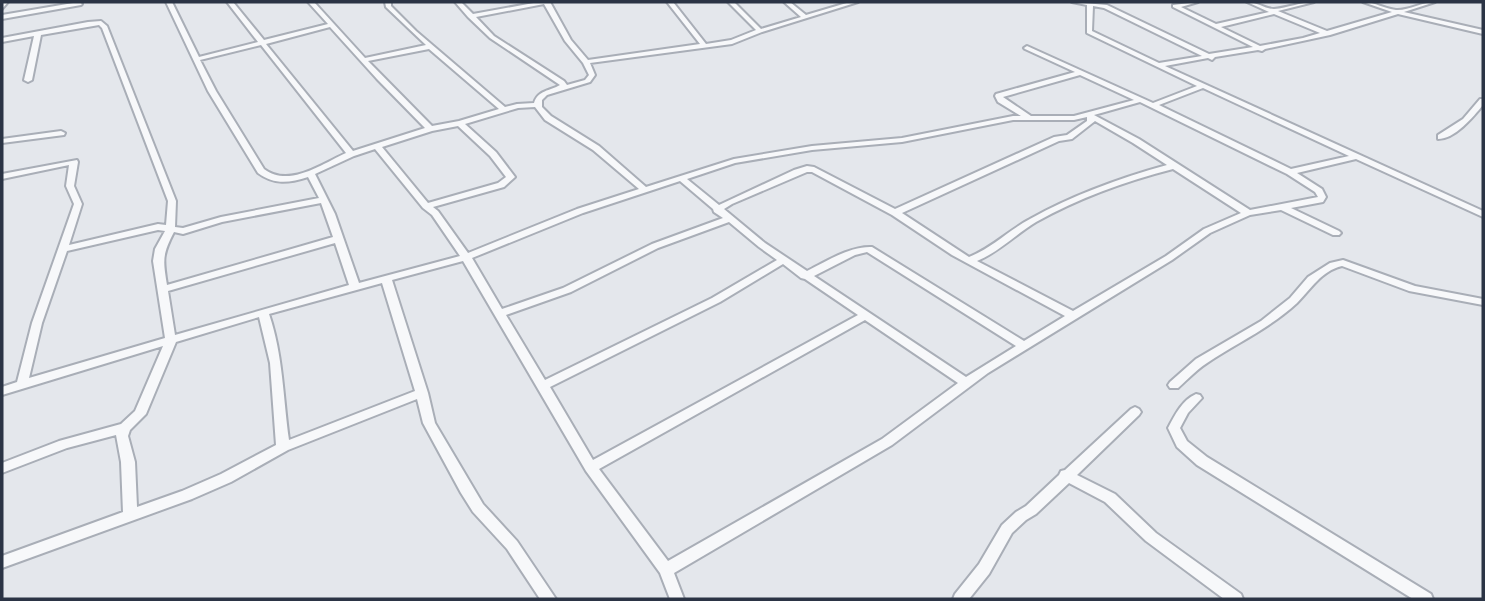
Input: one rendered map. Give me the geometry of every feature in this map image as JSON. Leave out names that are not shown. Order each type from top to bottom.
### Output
[{"type":"street","points":[[2,7],[5,2]]},
{"type":"street","points":[[169,2],[212,91],[261,171],[280,181],[310,173],[351,154],[429,129],[504,110],[538,105]]},
{"type":"street","points":[[230,2],[351,154]]},
{"type":"street","points":[[311,2],[429,129]]},
{"type":"street","points":[[388,2],[388,6],[404,23],[504,110]]},
{"type":"street","points":[[457,2],[492,37],[562,82],[564,86],[560,89]]},
{"type":"street","points":[[470,16],[546,2],[568,41],[586,62],[592,75],[588,81],[544,93],[538,100],[538,105],[548,118],[597,148],[645,190]]},
{"type":"street","points":[[670,2],[705,47]]},
{"type":"street","points":[[731,2],[760,31]]},
{"type":"street","points":[[787,2],[805,17]]},
{"type":"street","points":[[586,62],[732,42],[851,2]]},
{"type":"street","points":[[1075,2],[1105,6],[1212,58]]},
{"type":"street","points":[[1165,2],[1262,48]]},
{"type":"street","points":[[1175,6],[1195,2]]},
{"type":"street","points":[[1250,2],[1328,34]]},
{"type":"street","points":[[1216,26],[1311,2]]},
{"type":"street","points":[[1366,2],[1395,13],[1483,32]]},
{"type":"street","points":[[1158,65],[1212,58],[1328,34],[1432,2]]},
{"type":"street","points":[[2,17],[79,3]]},
{"type":"street","points":[[68,27],[79,3]]},
{"type":"street","points":[[1090,5],[1089,32],[1353,157],[1483,214]]},
{"type":"street","points":[[2,40],[101,23],[105,27],[172,201],[170,230],[160,249],[158,261],[171,341],[140,414],[124,428],[64,444],[2,468]]},
{"type":"street","points":[[197,59],[333,25]]},
{"type":"street","points":[[28,80],[38,33]]},
{"type":"street","points":[[365,60],[432,46]]},
{"type":"street","points":[[666,570],[887,442],[984,370],[1169,258],[1207,231],[1248,213],[1314,202],[1322,197],[1319,191],[1290,172],[1153,105],[1027,48]]},
{"type":"street","points":[[1028,117],[999,96],[1080,73]]},
{"type":"street","points":[[1153,105],[1203,86]]},
{"type":"street","points":[[2,391],[263,312],[466,257],[580,211],[749,158],[832,145],[902,140],[1028,117],[1074,118],[1141,100]]},
{"type":"street","points":[[1441,137],[1474,113],[1483,101]]},
{"type":"street","points":[[1089,115],[1136,141],[1248,213]]},
{"type":"street","points":[[895,213],[1057,139],[1069,137],[1091,122],[1089,115]]},
{"type":"street","points":[[426,206],[501,185],[511,177],[493,154],[460,123]]},
{"type":"street","points":[[2,141],[61,133]]},
{"type":"street","points":[[377,146],[426,206],[435,213],[466,257],[591,467],[666,570],[677,599]]},
{"type":"street","points":[[1290,172],[1353,157]]},
{"type":"street","points":[[2,176],[74,162],[70,186],[78,210],[37,323],[22,385]]},
{"type":"street","points":[[969,260],[979,258],[1017,229],[1055,209],[1142,174],[1173,166]]},
{"type":"street","points":[[717,210],[729,202],[807,169],[830,176],[969,260],[1074,316]]},
{"type":"street","points":[[310,173],[332,213],[337,239],[355,287]]},
{"type":"street","points":[[681,178],[728,219],[783,260],[967,384]]},
{"type":"street","points":[[62,249],[158,227],[183,231],[221,220],[323,200]]},
{"type":"street","points":[[1282,207],[1336,233]]},
{"type":"street","points":[[499,314],[567,290],[655,246],[728,219]]},
{"type":"street","points":[[163,289],[337,239]]},
{"type":"street","points":[[806,276],[852,253],[869,249],[1025,346]]},
{"type":"street","points":[[544,385],[716,300],[783,260]]},
{"type":"street","points":[[1174,385],[1200,362],[1265,323],[1294,300],[1312,279],[1334,265],[1343,263],[1413,289],[1483,302]]},
{"type":"street","points":[[386,279],[429,423],[478,508],[512,545],[549,599]]},
{"type":"street","points":[[263,312],[274,341],[283,447]]},
{"type":"street","points":[[591,467],[864,316]]},
{"type":"street","points":[[2,562],[226,478],[283,447],[422,393]]},
{"type":"street","points":[[1196,398],[1184,410],[1174,428],[1182,444],[1236,483],[1426,599]]},
{"type":"street","points":[[960,599],[985,569],[1003,531],[1012,521],[1031,510],[1135,412]]},
{"type":"street","points":[[124,428],[122,436],[128,462],[130,516]]},
{"type":"street","points":[[1066,475],[1110,498],[1151,537],[1236,599]]}]
